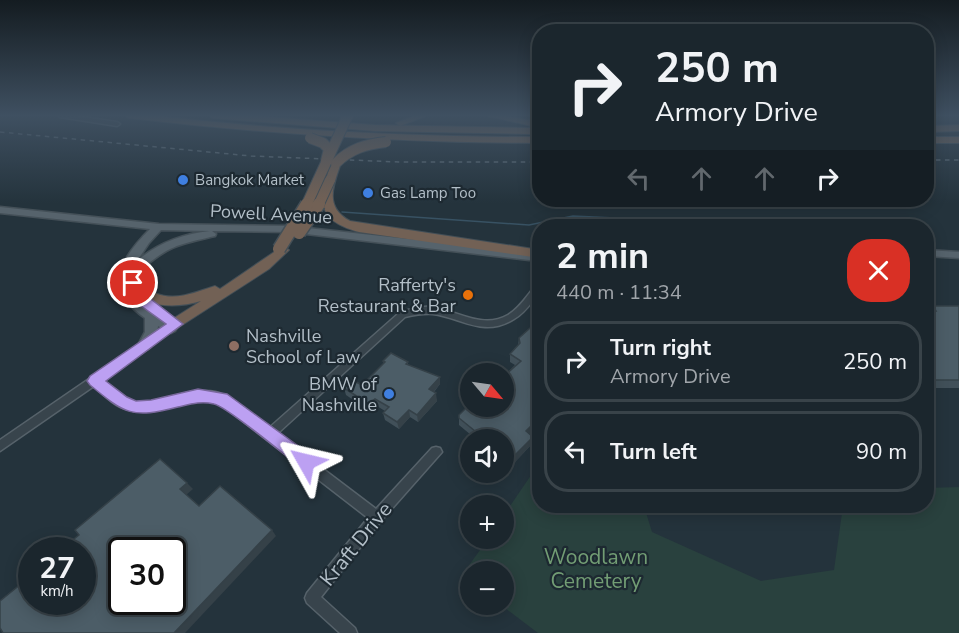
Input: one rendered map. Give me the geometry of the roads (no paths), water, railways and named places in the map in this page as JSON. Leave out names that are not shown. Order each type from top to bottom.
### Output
[{"type":"highway","points":[[325,145],[329,149],[331,163],[327,207],[330,214],[340,222],[358,228],[532,253]]},
{"type":"highway","points":[[331,163],[338,145]]},
{"type":"highway","points":[[173,326],[281,249],[340,145]]},
{"type":"highway","points":[[331,163],[355,148],[373,145]]},
{"type":"highway","points":[[516,145],[532,145]]},
{"type":"highway","points":[[173,326],[265,266],[305,227],[317,209],[330,180]]},
{"type":"highway","points":[[134,286],[153,299],[177,302],[199,297],[233,282]]},
{"type":"main road","name":"Powell Avenue","points":[[0,210],[159,227],[269,228],[532,255]]},
{"type":"main road","points":[[122,222],[139,230],[143,236],[126,273],[124,289],[132,302],[173,326]]},
{"type":"main road","points":[[137,251],[159,227]]},
{"type":"main road","points":[[159,227],[160,230],[141,258],[133,276],[134,286],[142,300],[173,326]]},
{"type":"main road","points":[[138,266],[161,248],[185,238],[269,228]]},
{"type":"main road","points":[[934,253],[959,255]]},
{"type":"main road","points":[[143,347],[151,337],[154,326],[151,315]]},
{"type":"street","points":[[270,434],[402,315],[415,310],[433,309],[469,322],[493,324],[513,315],[532,295]]},
{"type":"street","points":[[0,446],[173,326]]},
{"type":"street","points":[[95,381],[122,402],[136,407],[151,407],[198,395],[218,397],[377,517]]},
{"type":"street","name":"Kraft Drive","points":[[350,633],[312,598],[377,517],[436,452]]},
{"type":"waterway","points":[[342,212],[532,224]]},
{"type":"waterway","points":[[558,219],[573,216],[637,219]]},
{"type":"railway","points":[[131,145],[251,156],[399,162],[532,162]]},
{"type":"railway","points":[[934,160],[959,160]]},
{"type":"place","name":"Bangkok Market","points":[[183,180]]},
{"type":"place","name":"Gas Lamp Too","points":[[368,193]]},
{"type":"place","name":"Rafferty's Restaurant & Bar","points":[[468,295]]},
{"type":"place","name":"Nashville School of Law","points":[[234,346]]},
{"type":"place","name":"BMW of Nashville","points":[[389,394]]},
{"type":"park label","name":"Woodlawn Cemetery","points":[[596,569]]}]
